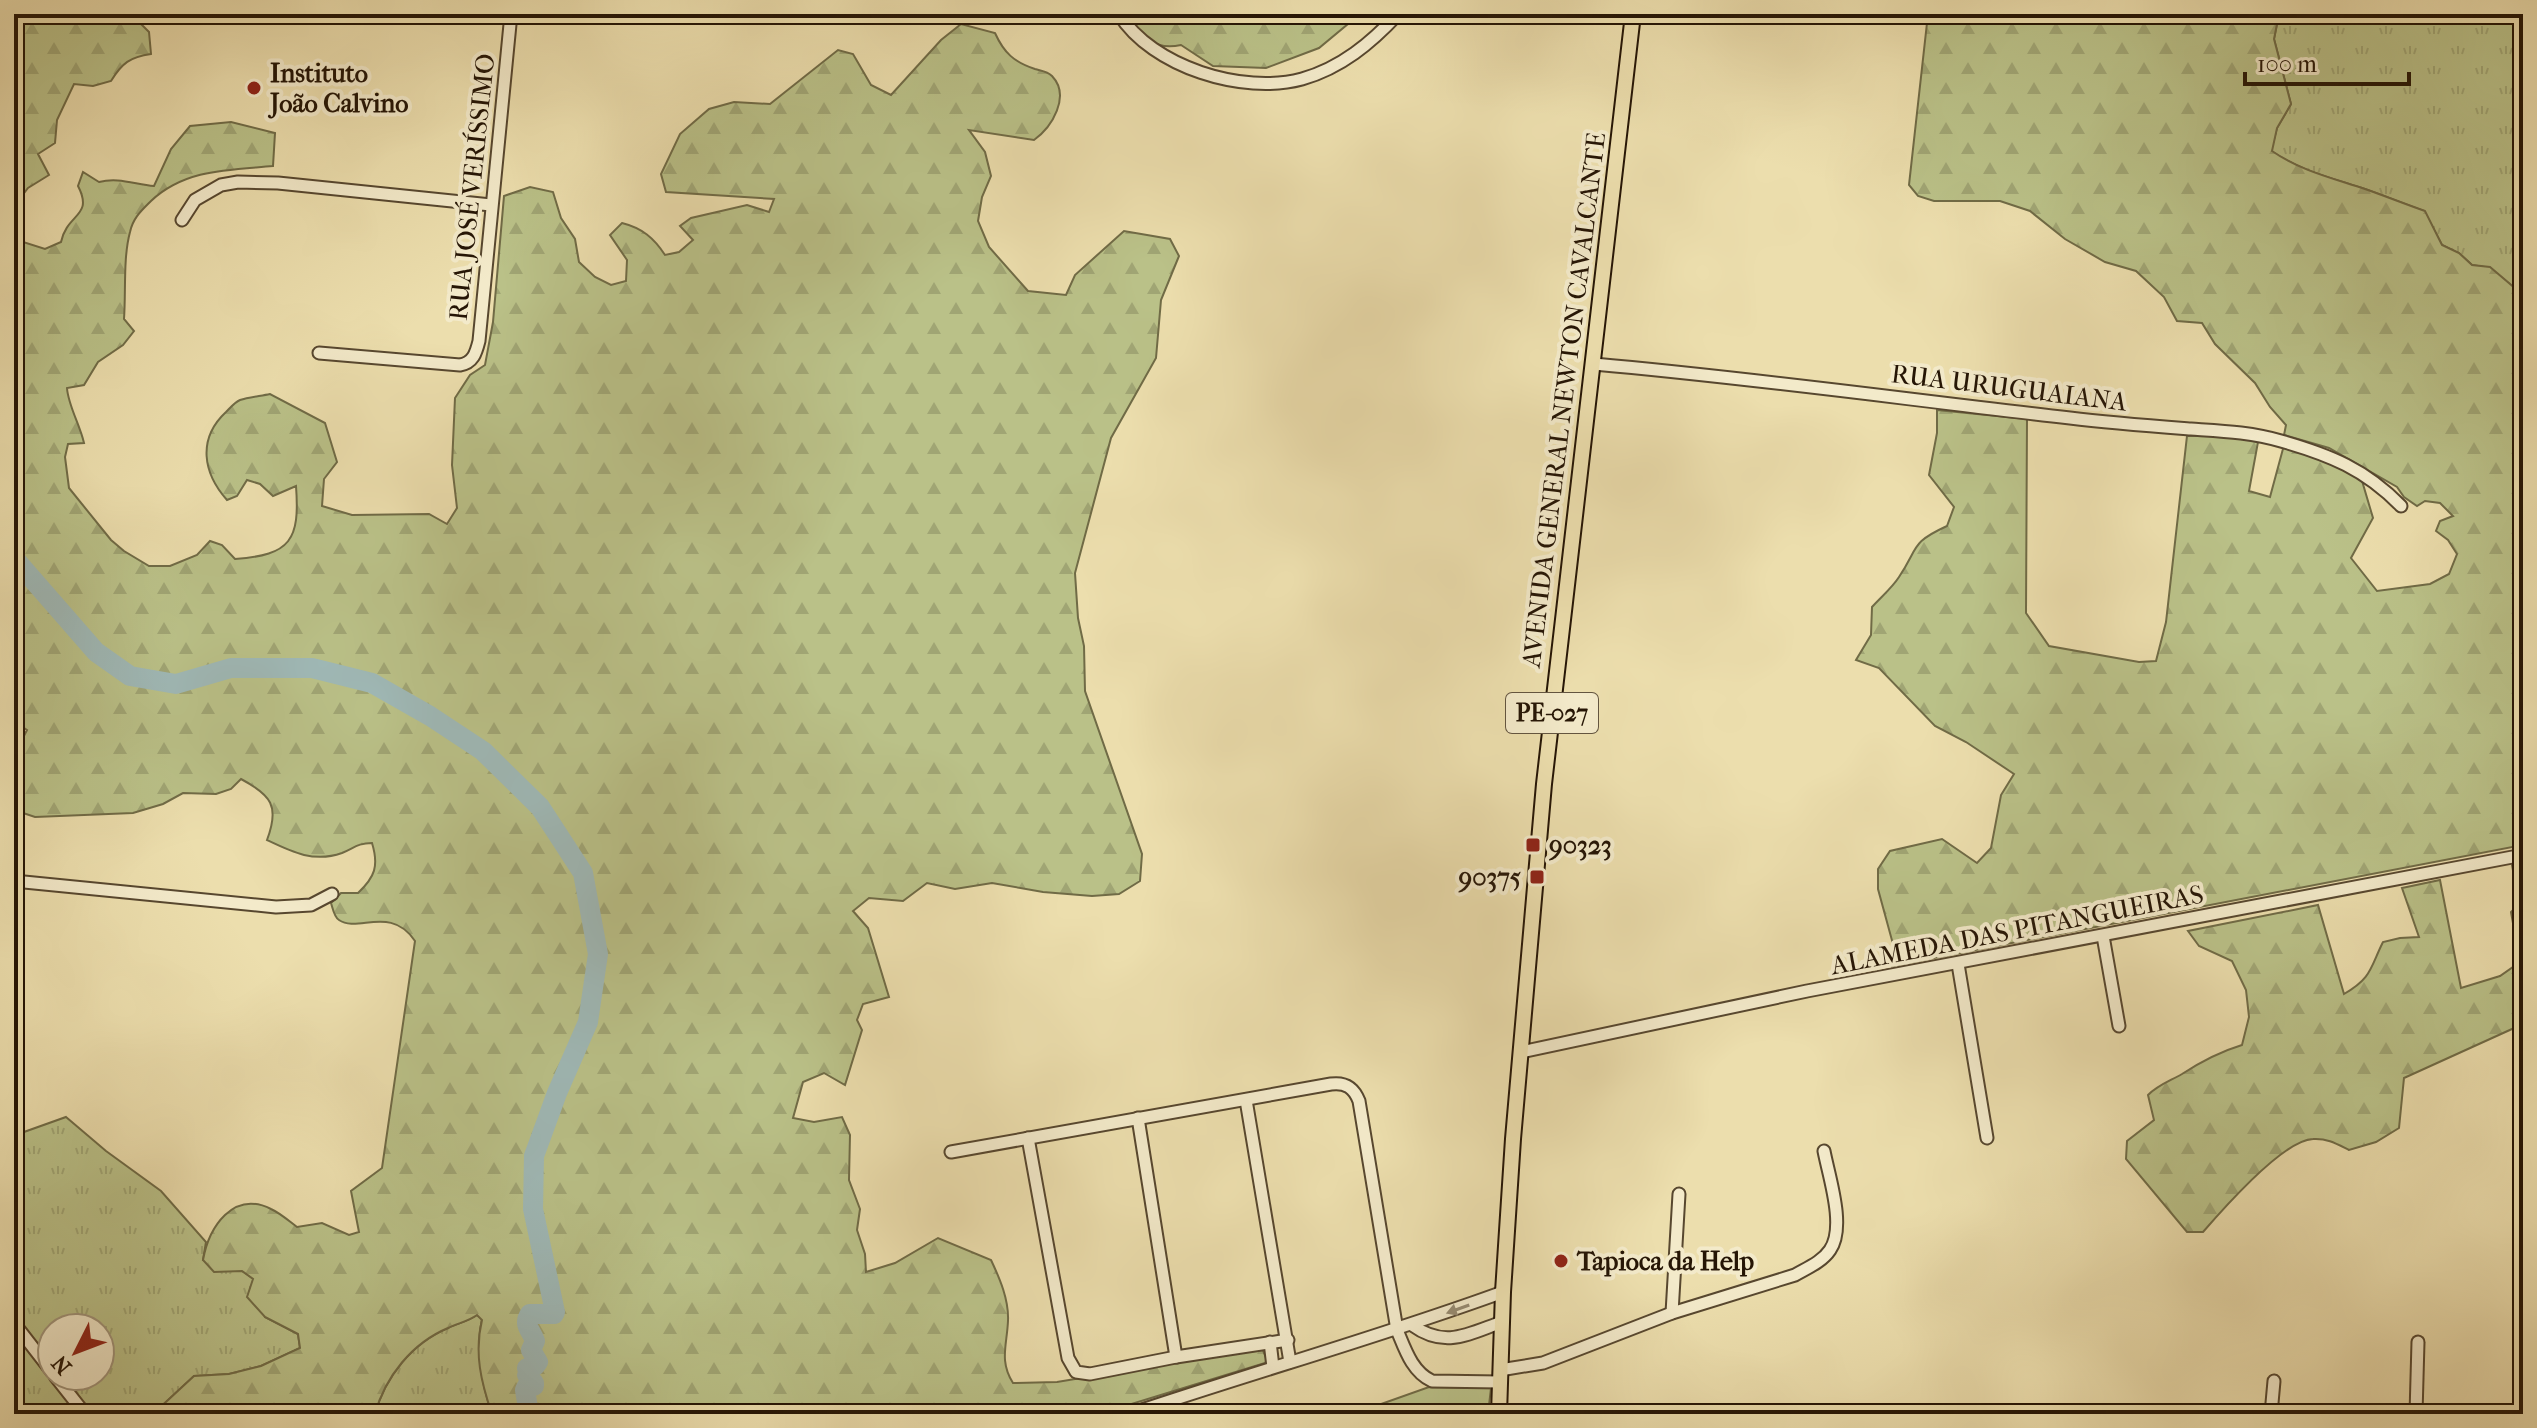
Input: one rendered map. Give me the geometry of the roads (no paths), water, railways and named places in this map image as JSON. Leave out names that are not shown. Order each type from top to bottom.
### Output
[{"type":"main road","name":"AVENIDA GENERAL NEWTON CAVALCANTE","points":[[1499,1414],[1503,1292],[1544,784],[1633,14]]},
{"type":"street","name":"RUA JOSÉ VERÍSSIMO","points":[[319,353],[454,365],[470,362],[479,341],[511,14]]},
{"type":"street","points":[[1119,14],[1138,37],[1183,66],[1216,77],[1276,83],[1301,79],[1353,56],[1398,14]]},
{"type":"street","points":[[182,220],[195,200],[221,185],[238,182],[278,183],[491,205]]},
{"type":"street","name":"RUA URUGUAIANA","points":[[1594,364],[1975,405],[2100,422],[2243,432],[2335,458],[2360,471],[2401,506]]},
{"type":"street","name":"ALAMEDA DAS PITANGUEIRAS","points":[[1521,1052],[1777,997],[2523,855]]},
{"type":"street","points":[[14,881],[276,907],[311,905],[332,894]]},
{"type":"street","points":[[2103,936],[2119,1026]]},
{"type":"street","points":[[1958,964],[1987,1138]]},
{"type":"street","points":[[951,1152],[1337,1083],[1354,1090],[1359,1101],[1397,1330],[1413,1365],[1425,1379],[1441,1383],[1500,1376],[1543,1363],[1672,1313],[1795,1275],[1824,1258],[1837,1237],[1824,1151]]},
{"type":"street","points":[[1246,1100],[1290,1362]]},
{"type":"street","points":[[1138,1118],[1176,1357]]},
{"type":"street","points":[[1028,1138],[1068,1358],[1073,1367],[1083,1374],[1090,1374],[1288,1340]]},
{"type":"street","points":[[1672,1313],[1679,1194]]},
{"type":"street","points":[[1130,1414],[1397,1330],[1503,1292]]},
{"type":"street","points":[[1412,1325],[1441,1339],[1502,1322]]},
{"type":"street","points":[[14,1323],[36,1351]]},
{"type":"street","points":[[1270,1342],[1273,1367]]},
{"type":"street","points":[[2416,1414],[2418,1342]]},
{"type":"street","points":[[2271,1414],[2274,1381]]},
{"type":"street","points":[[68,1392],[85,1414]]},
{"type":"waterway","points":[[14,558],[96,652],[130,676],[176,684],[231,668],[312,668],[372,683],[483,751],[540,807],[583,873],[598,954],[588,1022],[534,1156],[533,1209],[555,1312],[530,1314],[528,1318],[527,1325],[535,1341],[531,1350],[538,1362],[527,1368],[530,1372],[527,1375],[534,1383],[525,1390],[529,1414]]},
{"type":"place","name":"Instituto João Calvino","points":[[254,88]]},
{"type":"place","name":"90323","points":[[1533,845]]},
{"type":"place","name":"90375","points":[[1537,877]]},
{"type":"place","name":"Tapioca da Help","points":[[1561,1261]]}]
